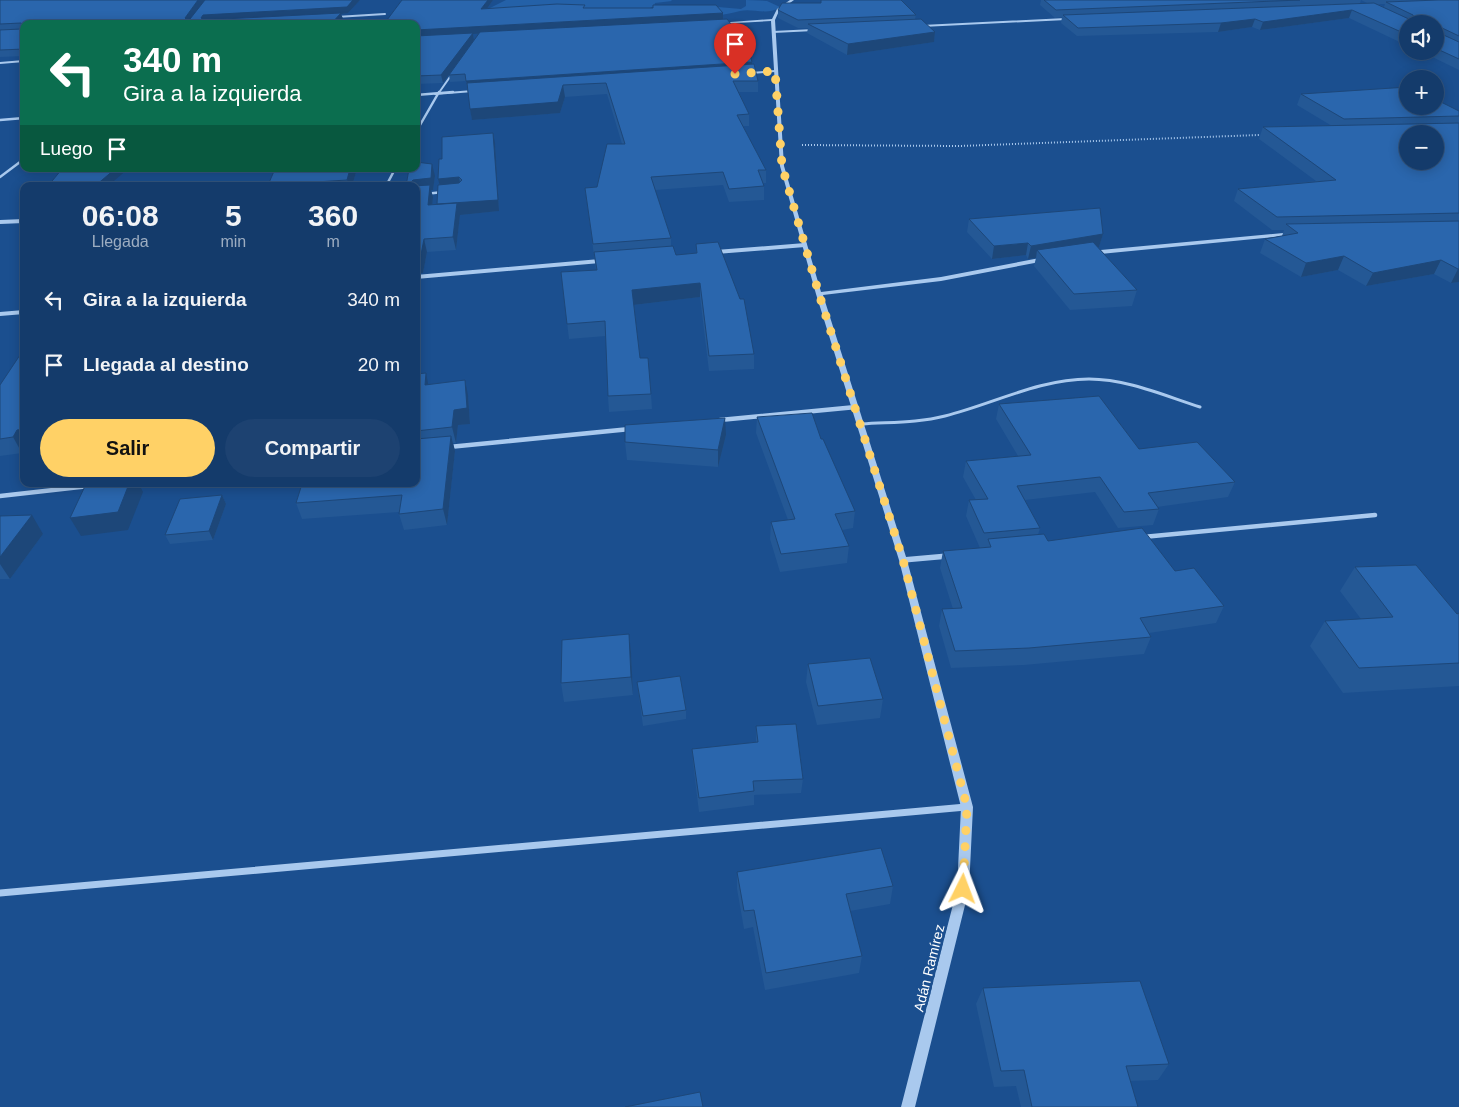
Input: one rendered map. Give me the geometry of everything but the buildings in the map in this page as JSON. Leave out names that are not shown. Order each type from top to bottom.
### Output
[{"type":"street","points":[[714,24],[773,20],[778,10],[792,0]]},
{"type":"street","points":[[335,17],[385,14]]},
{"type":"street","points":[[919,26],[1069,19]]},
{"type":"street","name":"Adán Ramírez","points":[[773,20],[782,166],[819,294],[862,424],[903,560],[967,807],[963,889],[908,1107]]},
{"type":"street","points":[[773,32],[819,30]]},
{"type":"street","points":[[0,63],[20,62]]},
{"type":"street","points":[[745,73],[775,71]]},
{"type":"street","points":[[420,125],[453,72]]},
{"type":"street","points":[[420,95],[477,91]]},
{"type":"street","points":[[0,120],[20,118]]},
{"type":"street","points":[[0,177],[20,162]]},
{"type":"street","points":[[420,195],[452,192]]},
{"type":"street","points":[[0,222],[20,221]]},
{"type":"street","points":[[1087,254],[1264,235],[1303,234]]},
{"type":"street","points":[[708,252],[805,245]]},
{"type":"street","points":[[819,294],[942,279],[1052,258]]},
{"type":"street","points":[[420,278],[602,261]]},
{"type":"street","points":[[0,314],[20,312]]},
{"type":"street","points":[[709,421],[856,407]]},
{"type":"street","points":[[446,448],[641,428]]},
{"type":"street","points":[[0,496],[84,487]]},
{"type":"street","points":[[1139,537],[1375,515]]},
{"type":"street","points":[[903,560],[952,555]]},
{"type":"street","points":[[0,893],[967,807]]},
{"type":"lane","points":[[862,424],[936,418],[1028,388],[1089,379],[1108,381],[1200,407]]},
{"type":"path","points":[[780,145],[960,146],[1259,135]]},
{"type":"shaded area","points":[[506,0],[672,1],[655,3],[654,6],[648,9],[490,12],[488,9]]},
{"type":"shaded area","points":[[746,0],[767,1],[780,7],[771,11],[745,10],[716,15],[718,7],[741,9],[746,6]]},
{"type":"route","points":[[735,74],[775,71],[782,166],[819,294],[862,424],[903,560],[967,807],[963,889]]}]
